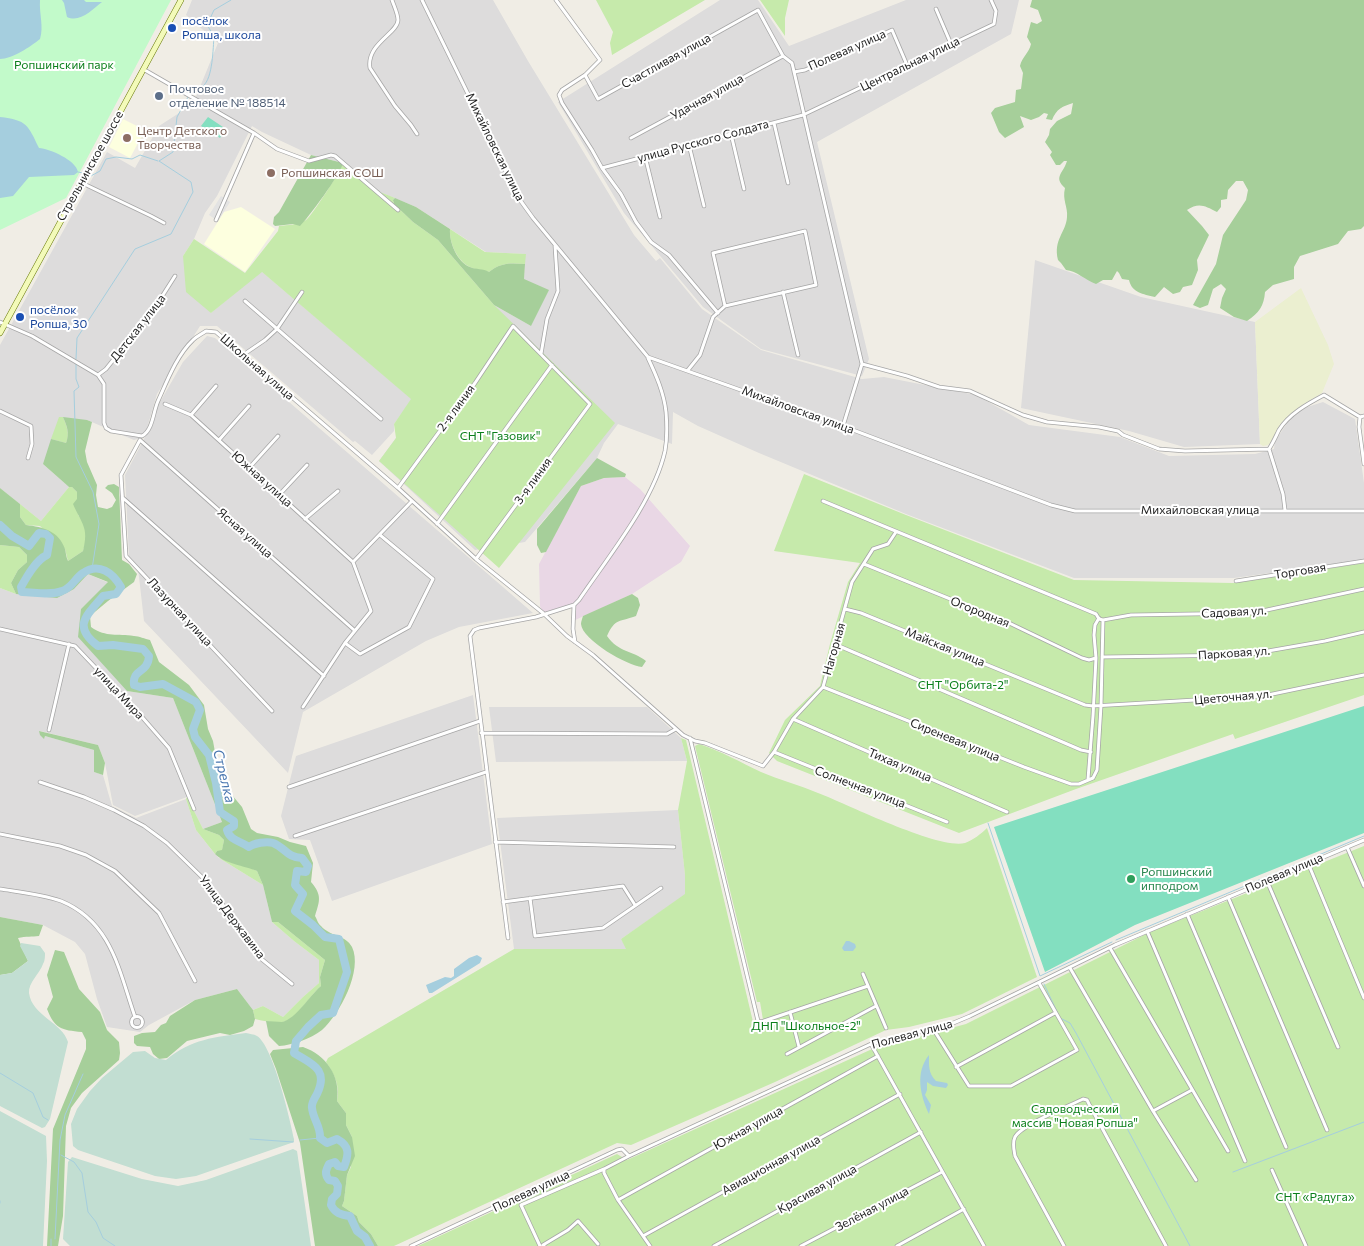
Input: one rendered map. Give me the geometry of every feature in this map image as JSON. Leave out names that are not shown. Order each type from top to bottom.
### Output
[{"type":"main road","name":"Стрельнинское шоссе","points":[[0,332],[2,323],[82,182],[181,0]]},
{"type":"street","points":[[392,0],[398,20],[396,25],[377,45],[369,63],[370,68],[395,106],[417,134]]},
{"type":"street","name":"Михайловская улица","points":[[422,0],[520,200],[648,357],[843,426],[1051,505],[1075,512],[1364,511]]},
{"type":"street","points":[[556,0],[600,60],[585,75],[562,90],[559,95],[562,103],[602,168],[621,194],[636,222],[651,242],[668,255],[718,313]]},
{"type":"street","name":"Центральная улица","points":[[803,115],[994,24],[996,11],[991,0]]},
{"type":"street","points":[[936,9],[951,44]]},
{"type":"street","name":"Счастливая улица","points":[[585,75],[598,99],[758,10],[783,56]]},
{"type":"street","name":"Полевая улица","points":[[794,72],[805,70],[892,30],[907,65]]},
{"type":"street","points":[[783,56],[792,63],[862,364],[843,426]]},
{"type":"street","name":"Удачная улица","points":[[631,138],[783,56]]},
{"type":"street","points":[[142,69],[254,133],[278,149],[309,161],[335,156],[398,210]]},
{"type":"street","name":"улица Русского Солдата","points":[[602,168],[803,115]]},
{"type":"street","points":[[774,123],[788,182]]},
{"type":"street","points":[[216,220],[254,133]]},
{"type":"street","points":[[731,134],[744,189]]},
{"type":"street","points":[[689,145],[704,206]]},
{"type":"street","points":[[645,156],[660,217]]},
{"type":"street","points":[[82,182],[164,224]]},
{"type":"street","points":[[688,370],[700,355],[713,317],[724,306],[816,285],[805,231],[713,253],[724,306]]},
{"type":"street","points":[[437,524],[552,366],[541,355],[547,319],[558,291],[555,245]]},
{"type":"street","name":"Детская улица","points":[[98,376],[106,369],[154,309],[175,276]]},
{"type":"street","points":[[243,355],[266,340],[302,292]]},
{"type":"street","points":[[783,292],[798,355]]},
{"type":"street","points":[[245,301],[381,420]]},
{"type":"street","points":[[2,323],[32,336],[98,376],[104,384],[104,423],[106,428],[142,436],[140,440]]},
{"type":"street","name":"2-я линия","points":[[398,488],[475,383],[513,326],[541,355]]},
{"type":"street","name":"Школьная улица","points":[[142,436],[146,434],[150,427],[157,403],[177,363],[193,340],[206,331],[216,332],[398,488],[476,559],[593,655],[676,729],[690,738],[763,766]]},
{"type":"street","points":[[508,938],[470,636],[474,630],[479,628],[536,617],[574,605],[641,509],[658,473],[666,449],[666,413],[655,372],[648,357]]},
{"type":"street","points":[[862,364],[908,376],[939,387],[970,391],[1023,415],[1047,422],[1099,426],[1118,431],[1159,449],[1185,451],[1269,449]]},
{"type":"street","name":"3-я линия","points":[[476,559],[590,404],[552,366]]},
{"type":"street","points":[[191,415],[216,386]]},
{"type":"street","points":[[1284,510],[1283,494],[1269,449],[1280,429],[1302,407],[1324,395],[1362,417],[1359,427],[1364,464]]},
{"type":"street","name":"Южная улица","points":[[165,404],[191,415],[354,562]]},
{"type":"street","points":[[219,440],[249,406]]},
{"type":"street","points":[[0,411],[31,426],[32,444],[28,458]]},
{"type":"street","points":[[249,468],[278,436]]},
{"type":"street","name":"Лазурная улица","points":[[140,440],[121,475],[126,556],[272,711]]},
{"type":"street","name":"Ясная улица","points":[[140,440],[354,630]]},
{"type":"street","points":[[279,495],[307,465]]},
{"type":"street","points":[[306,519],[338,491]]},
{"type":"street","points":[[123,498],[324,676]]},
{"type":"street","points":[[303,707],[354,630],[371,611],[354,562],[412,501]]},
{"type":"street","points":[[823,501],[1096,614],[1101,619],[1101,706],[1096,770],[1093,778],[1088,779],[1096,658],[1094,635],[1095,625],[1101,619]]},
{"type":"street","name":"Нагорная","points":[[763,766],[774,752],[793,719],[823,687],[852,582],[873,549],[888,544],[896,532]]},
{"type":"street","points":[[345,643],[360,654],[409,627],[433,579],[380,535]]},
{"type":"street","name":"Торговая","points":[[1236,581],[1364,561]]},
{"type":"street","name":"Огородная","points":[[864,564],[1007,622],[1082,658],[1089,660],[1096,658]]},
{"type":"street","name":"Садовая ул.","points":[[1101,619],[1130,615],[1253,613],[1364,589]]},
{"type":"street","points":[[574,605],[573,629],[576,642]]},
{"type":"street","name":"Майская улица","points":[[845,609],[861,613],[1085,705],[1101,706]]},
{"type":"street","name":"улица Мира","points":[[0,629],[75,646],[169,748],[194,809]]},
{"type":"street","name":"Парковая ул.","points":[[1102,658],[1245,655],[1325,642],[1364,632]]},
{"type":"street","points":[[49,730],[69,644]]},
{"type":"street","points":[[834,646],[839,646],[1081,750],[1091,752]]},
{"type":"street","name":"Цветочная ул.","points":[[1101,706],[1263,696],[1364,674]]},
{"type":"street","name":"Сиреневая улица","points":[[823,687],[1024,767],[1072,784],[1078,784],[1088,779]]},
{"type":"street","name":"Тихая улица","points":[[793,719],[1007,812]]},
{"type":"street","points":[[289,787],[480,721]]},
{"type":"street","points":[[481,734],[667,734],[676,729]]},
{"type":"street","points":[[690,738],[758,1021],[761,1022],[868,986]]},
{"type":"street","name":"Солнечная улица","points":[[774,752],[948,822]]},
{"type":"street","points":[[295,836],[486,772]]},
{"type":"street","name":"Улица Державина","points":[[40,782],[84,797],[114,810],[144,826],[167,843],[208,883],[259,957],[292,984]]},
{"type":"street","points":[[0,834],[60,846],[86,855],[115,871],[159,913],[195,981]]},
{"type":"street","name":"Полевая улица","points":[[411,1246],[617,1150],[622,1149],[629,1156],[871,1044],[932,1027],[952,1024],[1147,931],[1364,840]]},
{"type":"street","points":[[495,842],[674,847]]},
{"type":"street","points":[[1347,847],[1364,886]]},
{"type":"street","points":[[1308,863],[1364,998]]},
{"type":"street","points":[[1267,881],[1338,1046]]},
{"type":"street","points":[[503,902],[622,886],[635,905]]},
{"type":"street","points":[[530,898],[535,936],[602,928],[661,888]]},
{"type":"street","points":[[0,889],[62,902],[89,919],[109,943],[135,1017]]},
{"type":"street","points":[[1228,897],[1327,1130]]},
{"type":"street","points":[[1187,914],[1286,1147]]},
{"type":"street","points":[[1147,931],[1245,1161]]},
{"type":"street","points":[[1110,948],[1228,1151]]},
{"type":"street","points":[[1070,968],[1153,1111],[1196,1180]]},
{"type":"street","points":[[863,974],[886,1028]]},
{"type":"street","points":[[932,1027],[969,1086],[1011,1086],[1077,1050],[1039,984]]},
{"type":"street","points":[[787,1054],[876,1006]]},
{"type":"street","points":[[790,1012],[800,1047]]},
{"type":"street","points":[[956,1067],[1055,1013]]},
{"type":"street","points":[[871,1044],[983,1246]]},
{"type":"street","name":"Южная улица","points":[[618,1200],[878,1056]]},
{"type":"street","points":[[1153,1111],[1192,1090]]},
{"type":"street","name":"Авиационная улица","points":[[643,1236],[900,1094]]},
{"type":"street","points":[[1064,1246],[1015,1156],[1013,1145],[1015,1136],[1027,1126],[1083,1099],[1087,1100],[1166,1246]]},
{"type":"street","name":"Красивая улица","points":[[714,1246],[921,1132]]},
{"type":"street","points":[[629,1156],[604,1169],[605,1177],[618,1200],[650,1246]]},
{"type":"street","name":"Полевая улица","points":[[542,1246],[521,1205],[604,1169]]},
{"type":"street","points":[[1272,1170],[1306,1246]]},
{"type":"street","name":"Зелёная улица","points":[[801,1246],[942,1172]]},
{"type":"street","points":[[897,1246],[964,1209]]},
{"type":"street","points":[[542,1246],[568,1230],[578,1221],[598,1244]]},
{"type":"shaded area","points":[[192,0],[493,0],[634,235],[656,261],[660,258],[702,309],[761,350],[862,379],[884,377],[976,395],[1029,425],[1120,437],[1169,456],[1255,454],[1274,449],[1275,441],[1290,419],[1304,408],[1323,402],[1355,419],[1364,483],[1364,560],[1234,578],[1074,578],[906,514],[759,453],[698,426],[673,412],[672,444],[618,424],[604,443],[597,458],[525,542],[475,550],[379,461],[494,305],[531,326],[524,279],[525,254],[486,252],[416,207],[380,192],[343,163],[311,155],[252,126],[217,196],[205,213],[194,239],[183,256],[211,313],[261,271],[412,399],[394,424],[394,431],[372,455],[355,441],[353,442],[217,326],[200,326],[157,394],[145,435],[160,402],[183,362],[207,336],[215,338],[533,613],[459,627],[426,641],[303,712],[288,773],[144,621],[138,568],[129,557],[125,475],[145,437],[134,440],[87,420],[43,464],[69,487],[41,521],[0,488],[0,345],[107,152],[135,168],[159,126],[193,104],[218,43],[186,15]]},
{"type":"shaded area","points":[[720,0],[758,0],[789,46],[906,0],[1019,0],[1011,34],[817,142],[869,359],[862,376],[761,349],[703,307],[624,213],[558,102]]},
{"type":"shaded area","name":"Центр Детского Творчества","points":[[123,119],[145,130],[130,158],[109,147]]},
{"type":"shaded area","points":[[221,196],[230,202],[218,221],[209,215]]},
{"type":"shaded area","points":[[241,207],[275,229],[245,272],[204,244],[224,212]]},
{"type":"shaded area","points":[[1035,260],[1141,297],[1255,322],[1260,444],[1184,447],[1129,431],[1021,408]]},
{"type":"shaded area","points":[[1301,288],[1328,345],[1334,364],[1322,393],[1301,406],[1280,425],[1272,441],[1268,445],[1263,446],[1260,444],[1255,322]]},
{"type":"shaded area","points":[[625,477],[640,489],[690,546],[681,562],[632,594],[573,621],[574,606],[543,613],[540,606],[539,564],[581,486],[604,478]]},
{"type":"shaded area","points":[[88,574],[109,583],[81,609],[127,691],[173,698],[222,822],[203,829],[187,797],[135,816],[113,805],[105,763],[98,745],[40,731],[44,738],[45,736],[94,750],[94,772],[103,775],[112,806],[136,818],[186,799],[196,830],[215,854],[263,885],[272,922],[319,960],[319,983],[283,1017],[263,1006],[253,1010],[237,989],[195,1000],[149,1025],[140,1032],[107,1027],[85,954],[75,942],[43,925],[0,917],[0,588],[16,594],[74,589]]},
{"type":"shaded area","points":[[473,695],[492,844],[332,901],[310,840],[289,839],[281,816],[296,756]]},
{"type":"shaded area","points":[[489,707],[647,707],[681,738],[687,761],[496,762]]},
{"type":"shaded area","points":[[678,810],[685,875],[685,895],[621,939],[627,949],[514,949],[497,818]]},
{"type":"shaded area","points":[[21,943],[40,946],[45,953],[44,963],[29,989],[31,1001],[41,1013],[60,1029],[68,1042],[50,1119],[45,1127],[42,1128],[0,1106],[0,975],[12,973],[28,961],[20,946]]},
{"type":"shaded area","points":[[246,1033],[257,1036],[263,1042],[269,1054],[285,1100],[294,1142],[196,1176],[176,1179],[155,1176],[78,1150],[73,1146],[71,1124],[77,1109],[102,1078],[133,1052],[145,1051],[155,1058],[166,1060],[194,1043]]},
{"type":"shaded area","points":[[0,1111],[46,1136],[47,1161],[43,1246],[0,1246]]},
{"type":"shaded area","points":[[293,1149],[297,1151],[311,1246],[70,1246],[63,1239],[68,1162],[72,1157],[142,1179],[178,1186],[206,1180]]},
{"type":"green space","name":"Ропшинский парк","points":[[0,0],[171,0],[66,198],[0,230]]},
{"type":"green space","points":[[596,0],[705,0],[612,55],[610,43],[613,32]]},
{"type":"green space","points":[[760,0],[789,0],[785,18],[785,36]]},
{"type":"green space","points":[[1032,0],[1364,0],[1364,226],[1361,229],[1348,231],[1338,244],[1300,256],[1294,267],[1294,279],[1273,285],[1265,292],[1260,309],[1247,321],[1234,317],[1220,308],[1226,289],[1221,284],[1213,289],[1208,305],[1200,308],[1193,305],[1216,264],[1223,235],[1246,200],[1248,190],[1243,181],[1236,181],[1228,190],[1227,199],[1221,200],[1221,207],[1217,212],[1202,206],[1195,206],[1187,210],[1209,235],[1197,260],[1198,270],[1192,285],[1183,287],[1180,292],[1173,294],[1164,287],[1155,297],[1135,290],[1129,280],[1122,279],[1117,271],[1112,280],[1103,280],[1096,284],[1074,272],[1066,270],[1058,260],[1057,247],[1067,217],[1064,196],[1065,188],[1059,178],[1067,161],[1056,165],[1050,155],[1052,152],[1045,142],[1050,129],[1057,121],[1071,114],[1073,103],[1060,108],[1052,120],[1046,119],[1048,114],[1044,113],[1031,120],[1020,116],[1024,127],[1005,138],[999,132],[991,113],[995,108],[1015,102],[1016,90],[1021,89],[1023,73],[1020,66],[1031,44],[1027,37],[1031,22],[1037,24],[1042,21],[1038,10],[1030,7]]},
{"type":"green space","points":[[208,117],[226,129],[220,138],[201,126]]},
{"type":"green space","points":[[311,155],[343,163],[341,169],[331,186],[300,226],[293,224],[275,226],[273,224],[274,217],[279,212]]},
{"type":"green space","name":"СНТ \"Газовик\"","points":[[343,163],[380,192],[395,198],[393,200],[394,204],[413,222],[438,240],[494,305],[615,423],[499,568],[379,461],[396,438],[394,424],[411,399],[262,272],[211,313],[186,292],[183,256],[194,239],[245,273],[278,231],[279,226],[300,223],[309,217]]},
{"type":"green space","points":[[395,198],[416,207],[450,229],[455,251],[461,261],[470,267],[489,272],[502,265],[511,263],[525,264],[524,279],[549,290],[531,326],[494,305],[438,240],[413,222],[394,204],[393,200]]},
{"type":"green space","points":[[450,229],[485,252],[526,254],[525,264],[511,263],[502,265],[489,272],[472,268],[461,260],[455,251]]},
{"type":"green space","points":[[59,417],[63,417],[67,427],[68,437],[66,443],[51,439]]},
{"type":"green space","points":[[63,417],[92,422],[85,451],[87,462],[97,485],[98,507],[107,509],[112,507],[116,500],[112,493],[105,488],[108,485],[114,484],[119,487],[122,560],[129,564],[137,574],[134,582],[90,616],[91,627],[102,633],[136,636],[150,640],[159,662],[189,685],[204,705],[218,769],[232,795],[242,807],[251,829],[257,833],[278,837],[306,846],[313,863],[311,882],[319,898],[315,916],[324,929],[346,940],[352,947],[355,957],[352,979],[342,1003],[336,1014],[322,1030],[301,1041],[279,1046],[269,1036],[266,1021],[282,1022],[298,1012],[321,986],[320,977],[325,960],[278,922],[272,922],[263,885],[257,871],[229,862],[215,854],[217,851],[222,850],[224,840],[219,835],[203,829],[222,822],[173,698],[127,691],[78,637],[81,609],[108,582],[88,574],[74,589],[57,598],[16,594],[11,583],[18,570],[27,562],[27,555],[19,547],[0,545],[0,488],[20,504],[20,517],[26,525],[50,531],[59,538],[65,549],[68,561],[83,551],[85,531],[73,504],[77,499],[77,492],[43,464],[51,439],[66,443],[68,433]]},
{"type":"green space","points":[[597,458],[626,474],[625,477],[604,478],[581,486],[546,552],[541,553],[537,545],[537,529]]},
{"type":"green space","name":"СНТ \"Орбита-2\"","points":[[804,474],[1074,580],[1233,583],[1364,563],[1364,695],[1235,739],[1233,734],[1076,789],[959,833],[777,761],[769,753],[785,720],[820,686],[848,582],[860,563],[774,551]]},
{"type":"green space","points":[[69,487],[72,487],[77,492],[78,515],[84,523],[87,537],[83,551],[68,561],[65,549],[40,526],[26,525],[20,517],[20,504],[41,521]]},
{"type":"green space","points":[[0,545],[19,547],[27,555],[27,562],[18,570],[11,583],[16,594],[0,588]]},
{"type":"green space","points":[[632,594],[638,598],[640,605],[636,616],[615,623],[607,636],[616,646],[646,661],[642,667],[635,666],[617,657],[597,644],[583,630],[581,624],[583,616]]},
{"type":"green space","name":"Ропшинский ипподром","points":[[1364,706],[1364,833],[1135,925],[1045,972],[994,827]]},
{"type":"green space","points":[[39,731],[98,745],[105,763],[103,775],[94,772],[94,750],[45,736],[44,739]]},
{"type":"green space","name":"ДНП \"Школьное-2\"","points":[[681,738],[686,740],[754,1026],[764,1026],[760,1002],[757,1002],[695,746],[699,744],[723,753],[768,775],[811,790],[893,825],[935,840],[965,843],[977,837],[987,828],[1037,977],[962,1014],[909,1027],[886,1030],[775,1082],[631,1145],[617,1143],[394,1246],[378,1246],[371,1234],[359,1222],[357,1216],[342,1206],[347,1175],[351,1167],[352,1137],[346,1125],[346,1113],[337,1101],[337,1085],[326,1062],[328,1058],[514,949],[626,949],[621,939],[685,894],[685,875],[678,810],[687,761]]},
{"type":"green space","points":[[187,797],[203,829],[219,835],[224,840],[222,851],[217,851],[215,854],[196,830]]},
{"type":"green space","name":"Садоводческий массив \"Новая Ропша\"","points":[[1364,846],[1364,1246],[418,1246],[617,1154],[627,1160],[870,1050],[966,1024],[1150,932]]},
{"type":"green space","points":[[219,858],[257,871],[263,885]]},
{"type":"green space","points":[[0,917],[43,925],[39,936],[18,938],[28,961],[12,973],[0,975]]},
{"type":"green space","points":[[272,922],[278,922],[325,960],[320,977],[321,986],[298,1012],[283,1022],[255,1019],[253,1010],[263,1006],[283,1017],[319,983],[319,960]]},
{"type":"green space","points":[[55,950],[64,952],[79,989],[100,1012],[107,1030],[119,1042],[120,1053],[119,1060],[82,1093],[71,1108],[66,1126],[63,1216],[58,1246],[47,1246],[53,1129],[86,1049],[86,1040],[82,1032],[64,1029],[56,1025],[47,1009],[53,997],[47,975]]},
{"type":"green space","points":[[237,989],[253,1010],[255,1019],[253,1026],[244,1031],[230,1035],[220,1033],[187,1041],[167,1058],[159,1059],[153,1054],[150,1047],[137,1046],[134,1043],[134,1036],[155,1032],[161,1025],[166,1023],[170,1016],[195,1000]]},
{"type":"green space","points":[[303,1047],[319,1055],[334,1075],[337,1083],[337,1101],[346,1113],[346,1125],[352,1137],[355,1156],[347,1175],[342,1206],[357,1216],[359,1222],[371,1234],[378,1246],[315,1246],[300,1143],[270,1054],[273,1050]]},
{"type":"water","points":[[0,0],[40,0],[42,29],[40,39],[31,46],[15,55],[0,59]]},
{"type":"water","points":[[62,0],[102,2],[86,15],[72,18],[67,17]]},
{"type":"water","points":[[0,117],[16,120],[26,125],[39,148],[49,150],[68,159],[73,163],[78,172],[74,175],[29,177],[13,196],[0,198]]},
{"type":"water","points":[[846,941],[855,944],[856,947],[853,951],[844,951],[842,948]]},
{"type":"water","points":[[477,955],[482,958],[480,963],[432,993],[429,993],[426,985],[445,977],[451,978],[454,976],[454,969],[469,958]]},
{"type":"water","points":[[929,1055],[933,1078],[948,1085],[946,1088],[933,1086],[927,1082],[925,1095],[931,1105],[929,1114],[921,1091],[920,1076]]},
{"type":"waterway","points":[[192,91],[203,86],[211,70],[214,36],[207,25],[214,10],[231,0]]},
{"type":"waterway","points":[[76,359],[77,338],[135,249],[171,234],[193,192],[191,182],[159,161],[173,152],[177,117],[188,97]]},
{"type":"waterway","points":[[89,177],[100,171],[106,159],[116,157],[132,159],[140,155],[158,161]]},
{"type":"waterway","points":[[78,172],[83,173]]},
{"type":"waterway","points":[[76,363],[76,379],[79,387],[74,391],[76,457],[93,492],[99,524],[92,569]]},
{"type":"waterway","name":"Стрелка","points":[[0,525],[12,536],[29,546],[39,533],[46,534],[50,538],[47,555],[29,573],[21,587],[22,592],[48,594],[65,590],[83,573],[95,569],[105,571],[114,577],[121,587],[116,594],[103,596],[91,609],[84,621],[85,633],[98,646],[113,645],[143,649],[149,656],[148,662],[135,676],[134,685],[140,687],[163,684],[196,702],[200,710],[193,729],[195,737],[209,755],[216,783],[220,812],[234,821],[234,826],[227,830],[228,834],[249,847],[254,844],[273,843],[289,854],[302,858],[308,866],[306,872],[297,871],[295,885],[303,894],[295,911],[325,937],[339,939],[347,972],[333,1013],[321,1015],[308,1027],[296,1041],[294,1053],[312,1064],[320,1073],[320,1086],[312,1106],[320,1138],[327,1143],[337,1139],[344,1144],[347,1151],[344,1167],[338,1166],[335,1162],[329,1164],[326,1170],[326,1176],[329,1180],[335,1181],[338,1186],[337,1194],[332,1199],[331,1205],[339,1213],[350,1216],[357,1231],[365,1237],[370,1246]]},
{"type":"waterway","points":[[988,823],[1040,976],[1112,942]]},
{"type":"waterway","points":[[1116,940],[1364,836]]},
{"type":"waterway","points":[[1044,984],[1060,1018],[1070,1023],[1076,1033],[1190,1246]]},
{"type":"waterway","points":[[0,1073],[33,1093],[43,1117],[48,1120]]},
{"type":"waterway","points":[[55,1239],[60,1140],[65,1115],[83,1074]]},
{"type":"waterway","points":[[1233,1172],[1364,1122]]},
{"type":"waterway","points":[[300,1140],[320,1138]]},
{"type":"waterway","points":[[250,1139],[293,1142]]},
{"type":"waterway","points":[[61,1155],[74,1162],[82,1173],[88,1212],[96,1222],[103,1238],[115,1246]]},
{"type":"waterway","points":[[51,1239],[51,1246]]},
{"type":"place","name":"посёлок Ропша, школа","points":[[172,28]]},
{"type":"place","name":"Почтовое отделение № 188514","points":[[159,96]]},
{"type":"place","name":"Центр Детского Творчества","points":[[127,138]]},
{"type":"place","name":"Ропшинская СОШ","points":[[271,173]]},
{"type":"place","name":"посёлок Ропша, 30","points":[[20,317]]},
{"type":"place","name":"Ропшинский ипподром","points":[[1131,879]]},
{"type":"park label","name":"СНТ «Радуга»","points":[[1315,1197]]}]
